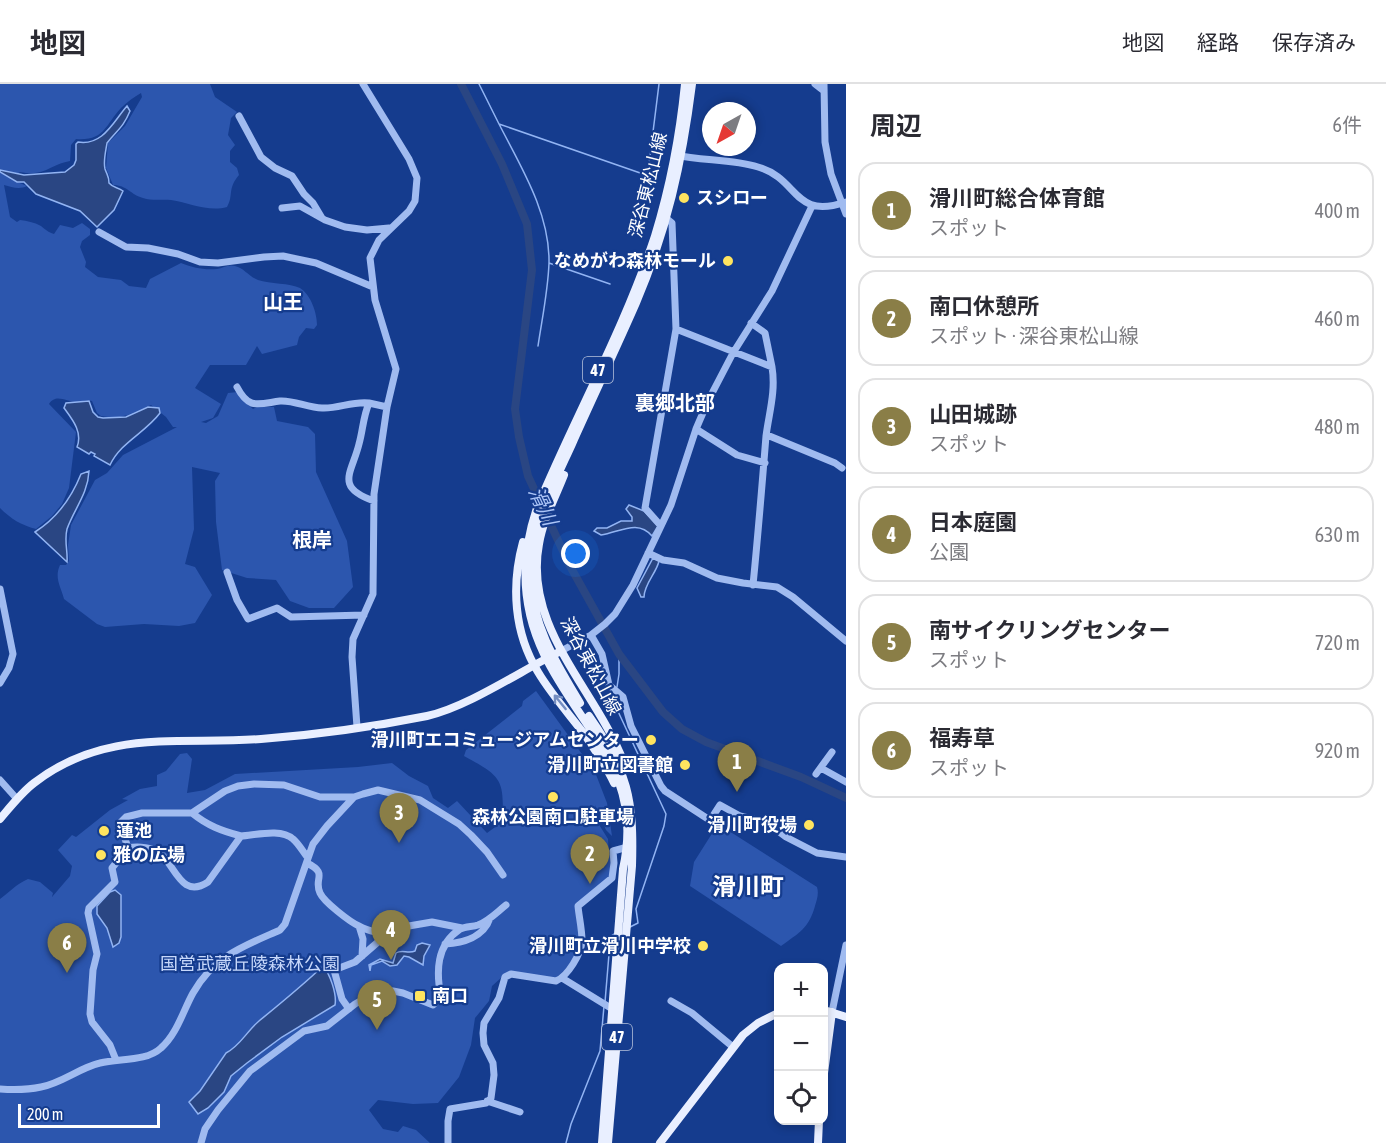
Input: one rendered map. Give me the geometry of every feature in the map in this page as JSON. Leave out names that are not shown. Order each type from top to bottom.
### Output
[{"type":"main road","name":"深谷東松山線","points":[[628,867],[624,798],[615,770],[546,651],[527,606],[525,560],[530,529],[537,508],[640,277],[678,156],[685,84]]},
{"type":"main road","name":"深谷東松山線","points":[[546,651],[532,597],[534,540],[540,518],[571,445],[636,302],[667,219],[692,84]]},
{"type":"main road","name":"深谷東松山線","points":[[571,445],[567,464],[540,538],[537,578],[540,597],[561,651],[615,743],[630,780],[638,824],[638,837],[628,867],[623,929],[610,1007],[602,1143]]},
{"type":"main road","name":"深谷東松山線","points":[[559,456],[542,483],[532,510],[516,575],[518,618],[533,665],[610,774],[621,808],[628,867]]},
{"type":"main road","points":[[0,819],[32,784],[72,760],[112,746],[132,742],[260,740],[430,715],[483,693],[561,651]]},
{"type":"main road","name":"深谷東松山線","points":[[608,1143],[610,1007]]},
{"type":"main road","points":[[828,1011],[846,1017]]},
{"type":"main road","points":[[660,1143],[733,1047],[758,1023],[774,1015]]},
{"type":"main road","points":[[824,1071],[828,1017]]},
{"type":"main road","points":[[818,1143],[819,1125]]},
{"type":"street","points":[[357,727],[352,647],[356,630],[373,594],[374,501],[387,407],[396,369],[373,287],[370,265],[372,253],[379,240],[412,206],[417,193],[417,178],[409,159],[363,84]]},
{"type":"street","points":[[815,84],[824,87],[825,142],[831,174],[844,202],[846,214]]},
{"type":"street","points":[[239,116],[261,157],[275,168],[292,176],[304,194],[314,203],[322,218]]},
{"type":"street","points":[[678,156],[764,169],[777,176],[802,201],[812,206],[828,208],[844,202]]},
{"type":"street","points":[[282,208],[300,206],[345,227],[367,230],[392,228]]},
{"type":"street","points":[[561,651],[593,633],[613,616],[633,585],[679,484],[696,429],[716,383],[772,291],[812,206]]},
{"type":"street","points":[[661,526],[645,508],[676,329],[672,223],[667,219]]},
{"type":"street","points":[[99,232],[120,245],[178,254],[200,262],[218,263],[283,256],[316,263],[373,287]]},
{"type":"street","points":[[751,323],[765,333],[774,383],[766,435],[753,585]]},
{"type":"street","points":[[676,329],[772,367]]},
{"type":"street","points":[[237,387],[243,397],[257,405],[281,401],[322,408],[351,402],[387,407]]},
{"type":"street","points":[[369,403],[362,418],[360,439],[356,458],[349,469],[349,480],[357,494],[374,501]]},
{"type":"street","points":[[696,429],[737,455],[765,462]]},
{"type":"street","points":[[766,435],[794,445],[842,468]]},
{"type":"street","points":[[648,553],[663,560],[684,563],[717,578],[753,585],[768,585],[784,590],[846,641]]},
{"type":"street","points":[[227,572],[237,600],[248,619],[277,608],[291,617],[364,615]]},
{"type":"street","points":[[0,589],[13,654],[9,668],[0,683]]},
{"type":"street","points":[[593,633],[602,654],[609,685],[623,697],[631,726],[665,791],[708,819],[711,819],[720,805],[740,816],[766,822],[786,837],[817,853],[846,857]]},
{"type":"street","points":[[816,774],[832,752]]},
{"type":"street","points":[[821,768],[846,782]]},
{"type":"street","points":[[0,780],[17,799]]},
{"type":"street","points":[[128,848],[120,823],[126,817],[142,813],[192,813],[225,791],[238,786],[284,785],[320,797],[354,797],[378,790],[420,800],[459,824],[487,852],[503,875]]},
{"type":"street","points":[[0,1089],[25,1090],[43,1087],[81,1069],[143,1056],[161,1048],[173,1032],[199,984],[216,964],[241,946],[280,930],[289,918],[313,844],[354,797]]},
{"type":"street","points":[[192,813],[207,825],[241,836],[274,833],[288,835],[294,840],[307,861],[320,872],[318,891],[325,901],[359,926],[386,935]]},
{"type":"street","points":[[128,848],[156,850],[162,854],[183,882],[189,887],[200,887],[208,882],[241,836]]},
{"type":"street","points":[[116,1060],[110,1045],[92,1022],[90,1014],[93,970],[97,954],[88,913],[89,908],[115,882],[112,868],[128,848]]},
{"type":"street","points":[[487,1101],[491,1098],[494,1075],[493,1063],[484,1045],[484,1023],[499,998],[505,978],[511,974],[556,981],[562,978],[575,959],[582,942],[578,906],[612,878],[613,851],[624,848]]},
{"type":"street","points":[[349,1009],[342,999],[334,970],[356,962],[386,935],[422,922],[462,928],[479,924],[506,905]]},
{"type":"street","points":[[445,944],[455,944],[479,934],[488,926],[490,918]]},
{"type":"street","points":[[359,926],[363,939],[362,956]]},
{"type":"street","points":[[201,1143],[206,1129],[218,1110],[249,1071],[304,1031],[327,1026],[371,995],[393,991],[433,1005],[441,997],[437,969],[445,944],[462,928]]},
{"type":"street","points":[[828,1011],[846,945]]},
{"type":"street","points":[[562,978],[610,1007]]},
{"type":"street","points":[[671,1001],[692,1013],[733,1047]]},
{"type":"street","points":[[448,1143],[450,1109],[487,1101],[520,1112]]},
{"type":"green space","points":[[0,84],[210,84],[215,97],[237,112],[231,118],[228,135],[235,145],[230,151],[230,162],[237,168],[239,175],[233,184],[227,207],[206,208],[171,200],[146,199],[113,185],[106,168],[108,143],[125,126],[142,97],[141,93],[121,108],[99,135],[76,139],[71,145],[70,161],[41,172],[20,172],[10,179],[27,186],[18,188],[4,185],[10,217],[17,222],[20,220],[36,224],[54,234],[60,225],[73,228],[82,223],[90,229],[90,235],[82,241],[80,247],[86,262],[85,267],[98,277],[121,280],[129,286],[146,288],[150,279],[181,263],[207,269],[238,267],[258,280],[296,286],[304,291],[315,310],[317,325],[314,329],[306,328],[299,337],[297,345],[262,354],[257,346],[246,365],[210,365],[195,388],[221,404],[213,418],[201,422],[206,423],[218,416],[228,393],[238,392],[253,409],[274,407],[277,421],[308,427],[315,434],[316,472],[347,541],[353,587],[334,608],[309,608],[290,601],[276,580],[247,578],[222,570],[216,522],[215,481],[220,473],[192,467],[194,529],[185,564],[195,567],[212,595],[195,623],[179,626],[144,624],[105,627],[97,624],[64,599],[58,570],[60,565],[66,565],[69,561],[68,545],[71,525],[95,480],[107,473],[123,455],[177,427],[173,427],[166,417],[151,405],[115,418],[101,416],[97,413],[92,401],[77,402],[55,399],[52,401],[49,404],[76,432],[69,488],[62,504],[36,529],[16,521],[0,508]]},
{"type":"green space","name":"国営武蔵丘陵森林公園","points":[[536,691],[595,772],[607,803],[612,836],[606,830],[595,805],[598,823],[608,839],[609,854],[612,854],[611,875],[576,904],[579,945],[565,970],[555,979],[502,977],[492,986],[489,1001],[475,1018],[471,1045],[459,1077],[438,1103],[413,1104],[378,1100],[369,1110],[383,1129],[398,1132],[403,1126],[416,1130],[430,1143],[0,1143],[0,899],[28,879],[40,882],[53,893],[52,897],[70,876],[72,866],[58,850],[72,835],[76,837],[110,810],[128,800],[122,799],[140,789],[157,786],[157,775],[166,771],[180,754],[187,753],[192,759],[187,793],[205,790],[235,774],[392,763],[409,776],[428,786],[433,798],[448,808],[457,801],[487,833],[502,822],[501,787],[493,774],[464,756],[466,750],[522,706],[523,701]]},
{"type":"green space","points":[[718,824],[817,887],[817,899],[810,920],[781,946],[690,886],[694,862]]},
{"type":"shaded area","points":[[127,106],[130,111],[127,117],[107,143],[104,163],[109,183],[123,191],[114,210],[97,227],[80,211],[36,194],[24,182],[17,182],[0,172],[0,170],[24,175],[65,172],[74,165],[76,160],[76,144],[101,137]]},
{"type":"shaded area","points":[[89,401],[93,412],[103,418],[126,417],[148,407],[159,408],[160,413],[120,450],[110,465],[94,456],[95,454],[91,452],[89,454],[77,447],[78,431],[64,408],[66,403]]},
{"type":"shaded area","points":[[89,471],[83,494],[67,529],[67,562],[35,532],[57,514],[73,492],[81,474]]},
{"type":"shaded area","points":[[629,505],[644,511],[658,526],[652,536],[647,531],[635,527],[601,535],[594,531],[621,521],[632,521],[626,509]]},
{"type":"shaded area","points":[[653,558],[659,561],[658,565],[646,587],[644,597],[641,597],[637,588]]},
{"type":"shaded area","points":[[115,890],[121,895],[121,937],[119,943],[113,947],[107,928],[97,914],[97,906],[110,892]]},
{"type":"shaded area","points":[[422,943],[430,945],[424,956],[423,965],[404,956],[397,965],[390,966],[382,961],[371,965],[370,971],[369,965],[380,959],[393,963],[396,953],[415,951],[417,945]]},
{"type":"shaded area","points":[[323,966],[332,984],[335,1005],[282,1037],[247,1063],[231,1076],[224,1092],[208,1108],[198,1114],[189,1102],[200,1091],[226,1053]]},
{"type":"waterway","name":"滑川","points":[[461,84],[502,164],[527,224],[532,270],[515,409],[528,476],[570,566],[619,654],[663,712],[682,729],[706,742],[801,777],[846,798]]},
{"type":"waterway","points":[[479,84],[499,124],[646,175]]},
{"type":"waterway","points":[[636,213],[649,164],[659,84]]},
{"type":"waterway","points":[[499,124],[533,191],[545,226],[549,263],[538,346]]},
{"type":"waterway","points":[[549,263],[610,284]]},
{"type":"waterway","points":[[617,687],[619,654]]},
{"type":"waterway","points":[[616,695],[615,705],[666,814],[636,909],[638,923],[630,927]]},
{"type":"waterway","points":[[605,1002],[610,942],[614,934]]},
{"type":"waterway","points":[[566,1143],[571,1124],[600,1051],[604,1006]]},
{"type":"place","name":"スシロー","points":[[684,198]]},
{"type":"place","name":"なめがわ森林モール","points":[[728,261]]},
{"type":"place","name":"滑川町エコミュージアムセンター","points":[[651,740]]},
{"type":"place","name":"滑川町立図書館","points":[[685,765]]},
{"type":"place","name":"滑川町総合体育館","points":[[737,792]]},
{"type":"place","name":"森林公園南口駐車場","points":[[553,797]]},
{"type":"place","name":"滑川町役場","points":[[809,825]]},
{"type":"place","name":"蓮池","points":[[104,831]]},
{"type":"place","name":"山田城跡","points":[[399,843]]},
{"type":"place","name":"雅の広場","points":[[101,855]]},
{"type":"place","name":"南口休憩所","points":[[590,884]]},
{"type":"place","name":"滑川町立滑川中学校","points":[[703,946]]},
{"type":"place","name":"日本庭園","points":[[391,960]]},
{"type":"place","name":"福寿草","points":[[67,973]]},
{"type":"place","name":"南口","points":[[420,996]]},
{"type":"place","name":"南サイクリングセンター","points":[[377,1030]]},
{"type":"district","name":"山王","points":[[283,302]]},
{"type":"district","name":"裏郷北部","points":[[675,403]]},
{"type":"district","name":"根岸","points":[[312,540]]},
{"type":"district","name":"滑川町","points":[[748,887]]}]
